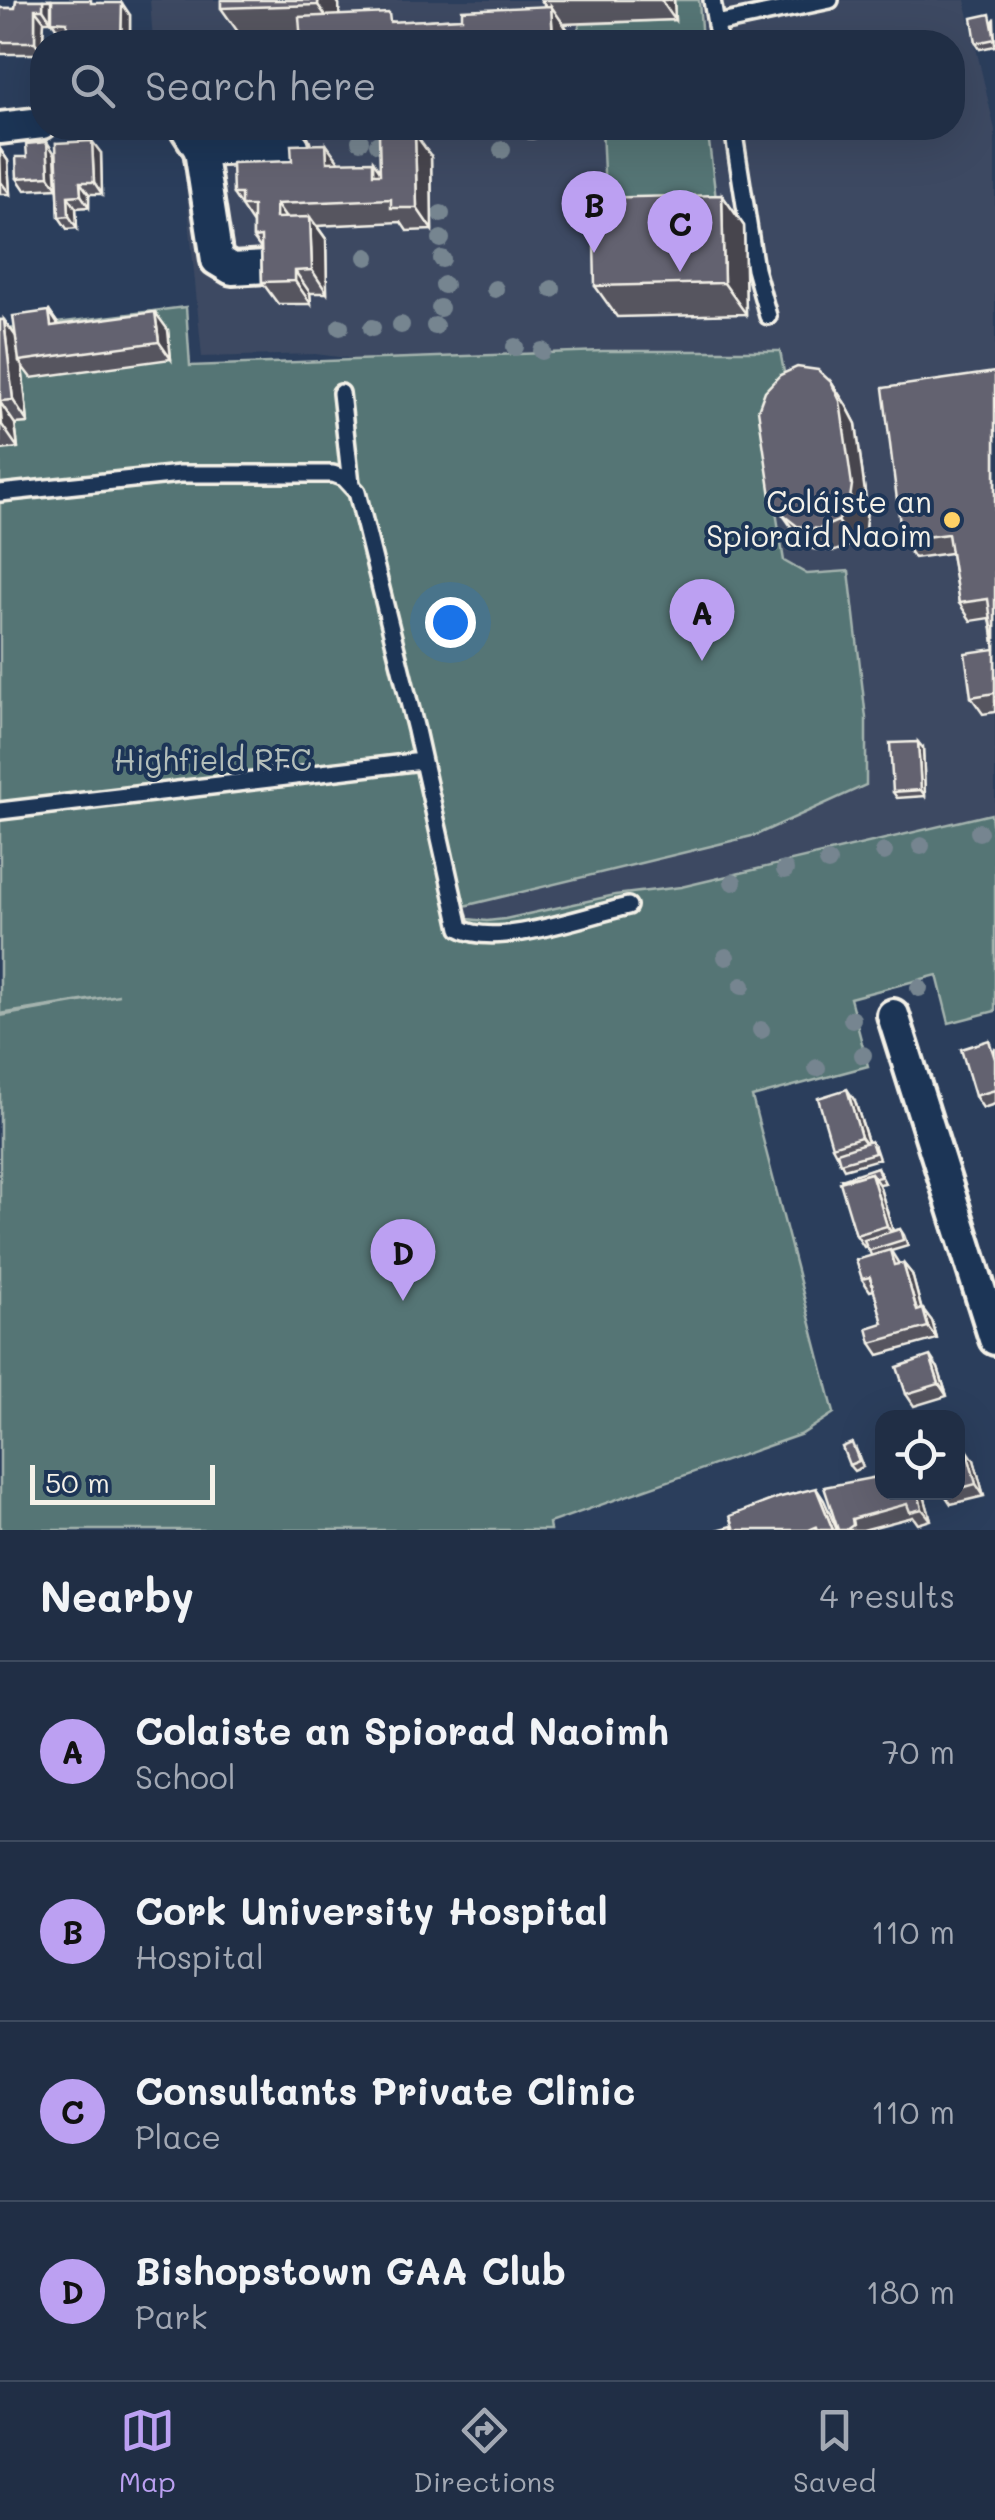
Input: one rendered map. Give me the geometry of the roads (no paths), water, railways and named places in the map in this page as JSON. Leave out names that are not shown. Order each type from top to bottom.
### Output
[{"type":"street","points":[[0,128],[30,124]]},
{"type":"street","points":[[193,140],[217,260],[232,269],[267,268]]},
{"type":"street","points":[[218,140],[293,146]]},
{"type":"street","points":[[894,1015],[987,1288],[995,1338]]},
{"type":"lane","points":[[712,0],[717,30]]},
{"type":"lane","points":[[716,24],[830,0]]},
{"type":"lane","points":[[735,140],[755,269],[768,316]]},
{"type":"lane","points":[[341,393],[352,484],[460,928],[485,935],[511,933],[628,906]]},
{"type":"lane","points":[[0,493],[180,474],[333,474],[352,484]]},
{"type":"lane","points":[[0,810],[422,760]]},
{"type":"place","name":"Cork University Hospital","points":[[594,253]]},
{"type":"place","name":"Consultants Private Clinic","points":[[680,272]]},
{"type":"place","name":"Coláiste an Spioraid Naoim","points":[[952,520]]},
{"type":"place","name":"Colaiste an Spiorad Naoimh","points":[[702,661]]},
{"type":"place","name":"Bishopstown GAA Club","points":[[403,1301]]},
{"type":"park label","name":"Highfield RFC","points":[[213,761]]}]
